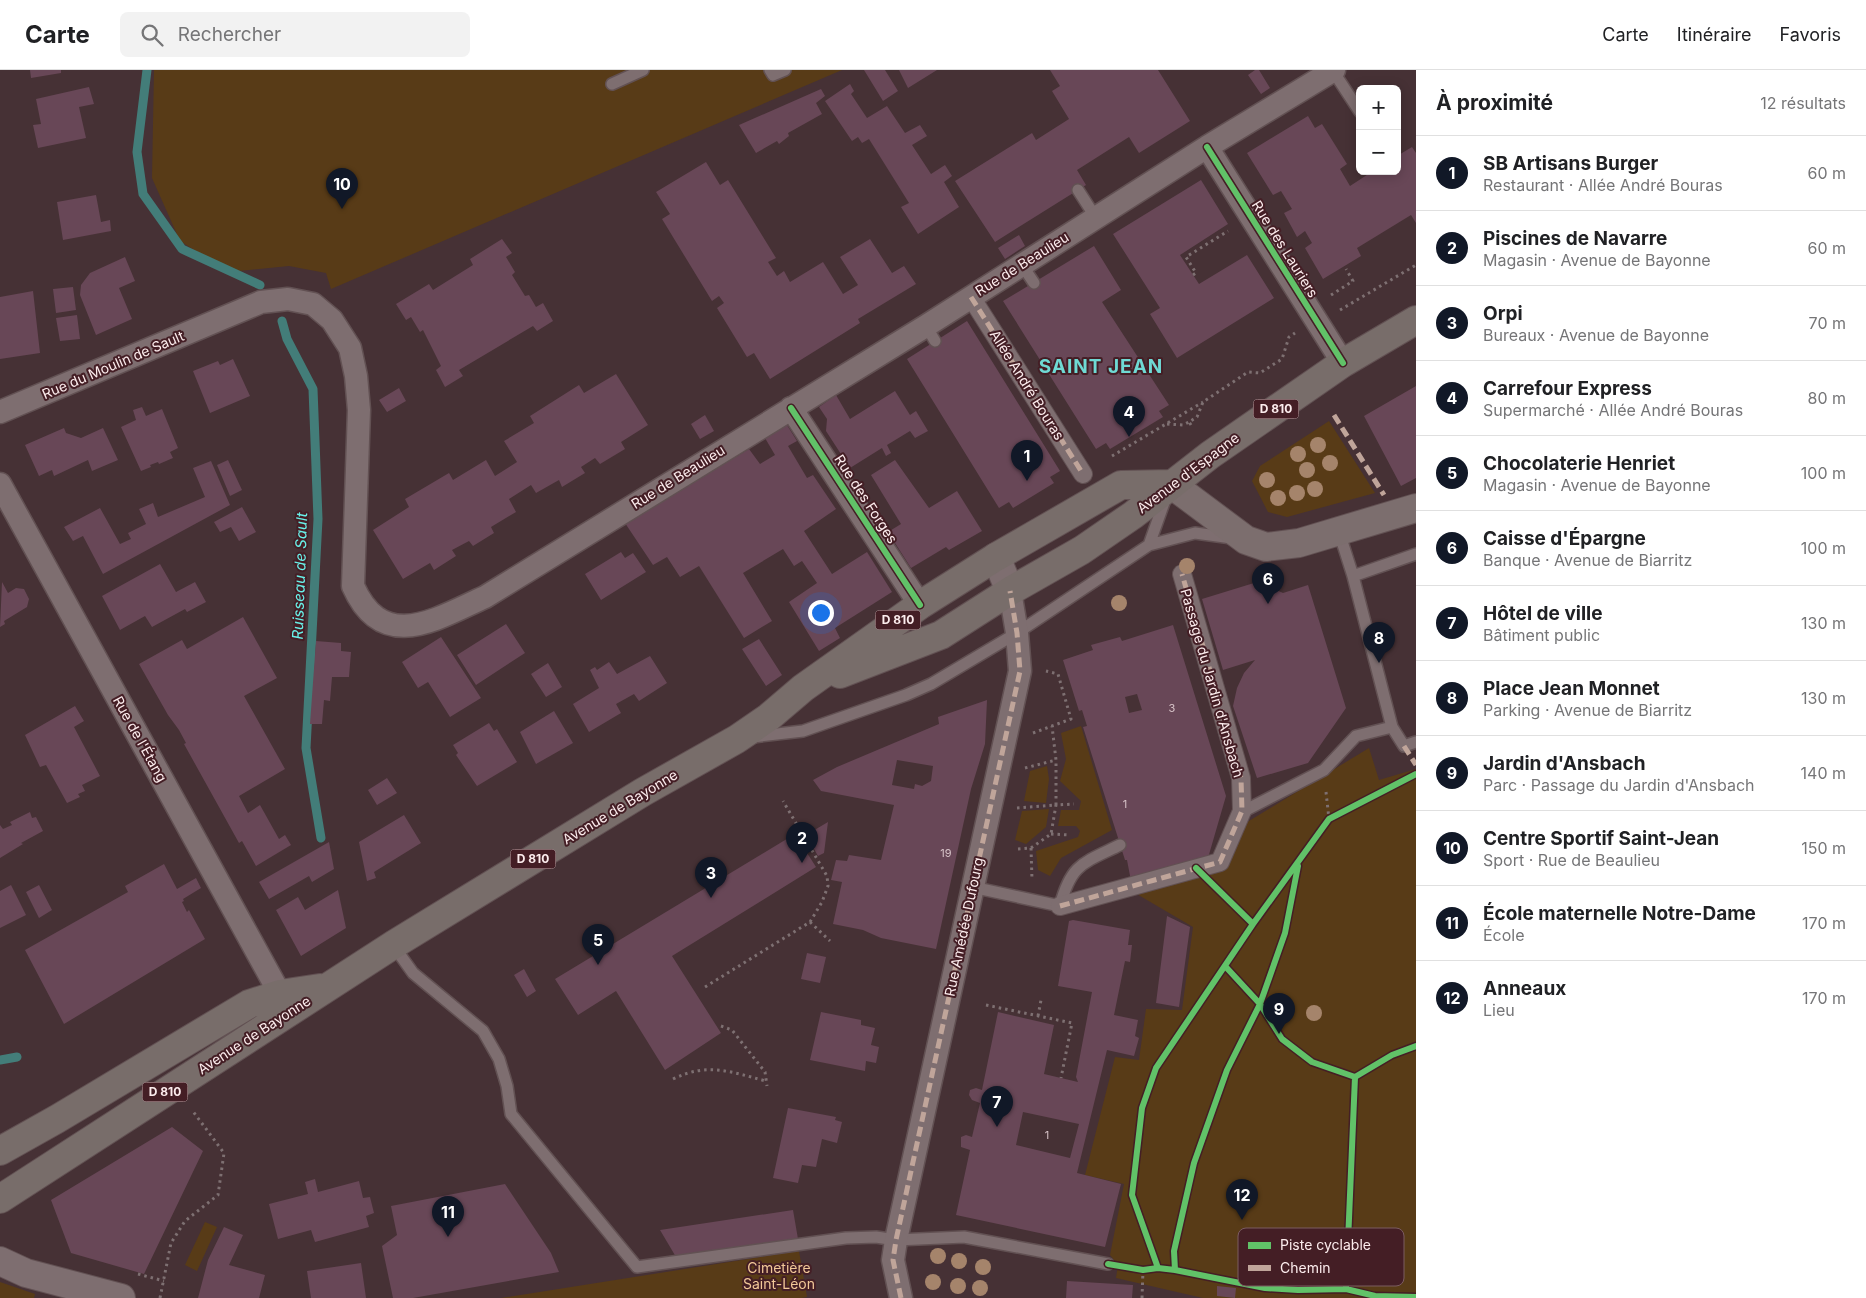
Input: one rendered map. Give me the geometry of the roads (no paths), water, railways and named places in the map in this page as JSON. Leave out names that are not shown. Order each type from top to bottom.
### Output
[{"type":"main road","name":"Avenue d'Espagne","points":[[1010,591],[1082,550],[1133,515],[1170,484],[1343,363],[1416,320]]},
{"type":"main road","points":[[1170,484],[1246,540],[1266,547],[1299,543],[1416,508]]},
{"type":"main road","name":"D 810","points":[[803,688],[920,605],[1121,485],[1170,484]]},
{"type":"main road","name":"D 810","points":[[803,688],[942,635],[1010,591]]},
{"type":"main road","name":"Avenue de Bayonne","points":[[0,1199],[393,945],[643,792],[737,739],[803,688]]},
{"type":"main road","name":"Avenue de Bayonne","points":[[0,1151],[249,1004],[280,994],[331,986]]},
{"type":"street","name":"Rue de Beaulieu","points":[[225,318],[261,302],[288,299],[313,304],[332,320],[350,348],[356,376],[359,410],[354,586],[360,602],[376,617],[396,627],[426,624],[484,597],[791,408],[931,333],[971,297],[1028,274],[1096,218],[1207,147],[1334,70]]},
{"type":"street","name":"Rue des Lauriers","points":[[1207,147],[1319,313],[1343,363]]},
{"type":"street","name":"Allée André Bouras","points":[[971,297],[1083,474]]},
{"type":"street","name":"Rue du Moulin de Sault","points":[[0,412],[225,318]]},
{"type":"street","name":"Rue des Forges","points":[[791,408],[920,605]]},
{"type":"street","name":"Rue de l'Étang","points":[[0,484],[280,994]]},
{"type":"street","name":"Rue Amédée Dufourg","points":[[901,1298],[893,1260],[896,1240],[1020,671],[1017,634],[1010,591],[996,558]]},
{"type":"street","name":"Passage du Jardin d'Ansbach","points":[[1060,906],[1220,862],[1242,812],[1241,778],[1182,574]]},
{"type":"street","points":[[0,1261],[26,1273],[121,1298]]},
{"type":"lane","points":[[612,84],[643,70]]},
{"type":"lane","points":[[770,70],[773,75],[785,70]]},
{"type":"lane","points":[[1334,70],[1356,106]]},
{"type":"lane","points":[[1078,190],[1096,218]]},
{"type":"lane","points":[[1149,545],[1170,484]]},
{"type":"lane","points":[[1339,532],[1353,576],[1392,727],[1404,746],[1416,742]]},
{"type":"lane","points":[[737,739],[802,731],[906,695],[931,684],[1017,634],[1149,545],[1195,533],[1246,540]]},
{"type":"lane","points":[[1353,576],[1416,554]]},
{"type":"lane","points":[[1242,812],[1324,770],[1356,736],[1392,727]]},
{"type":"lane","points":[[972,887],[1060,906],[1066,885],[1073,872],[1085,862],[1120,845]]},
{"type":"lane","points":[[393,945],[413,973],[483,1031],[499,1060],[507,1086],[511,1114],[636,1267],[846,1238],[876,1237],[896,1240],[964,1237],[1108,1264]]},
{"type":"waterway","name":"Ruisseau de Sault","points":[[147,70],[137,152],[143,194],[182,249],[260,285]]},
{"type":"waterway","name":"Ruisseau de Sault","points":[[282,321],[287,339],[313,389],[318,519],[306,748],[321,838]]},
{"type":"waterway","name":"Ruisseau de Sault","points":[[0,1060],[17,1057]]},
{"type":"place","name":"Centre Sportif Saint-Jean","points":[[342,209]]},
{"type":"place","name":"Carrefour Express","points":[[1129,437]]},
{"type":"place","name":"SB Artisans Burger","points":[[1027,481]]},
{"type":"place","name":"Caisse d'Épargne","points":[[1268,604]]},
{"type":"place","name":"Place Jean Monnet","points":[[1379,663]]},
{"type":"place","name":"Piscines de Navarre","points":[[802,863]]},
{"type":"place","name":"Orpi","points":[[711,898]]},
{"type":"place","name":"Chocolaterie Henriet","points":[[598,965]]},
{"type":"place","name":"Jardin d'Ansbach","points":[[1279,1034]]},
{"type":"place","name":"Hôtel de ville","points":[[997,1127]]},
{"type":"place","name":"Anneaux","points":[[1242,1220]]},
{"type":"place","name":"École maternelle Notre-Dame","points":[[448,1237]]},
{"type":"district","name":"SAINT JEAN","points":[[1101,366]]},
{"type":"park label","name":"Cimetière Saint-Léon","points":[[779,1276]]}]
